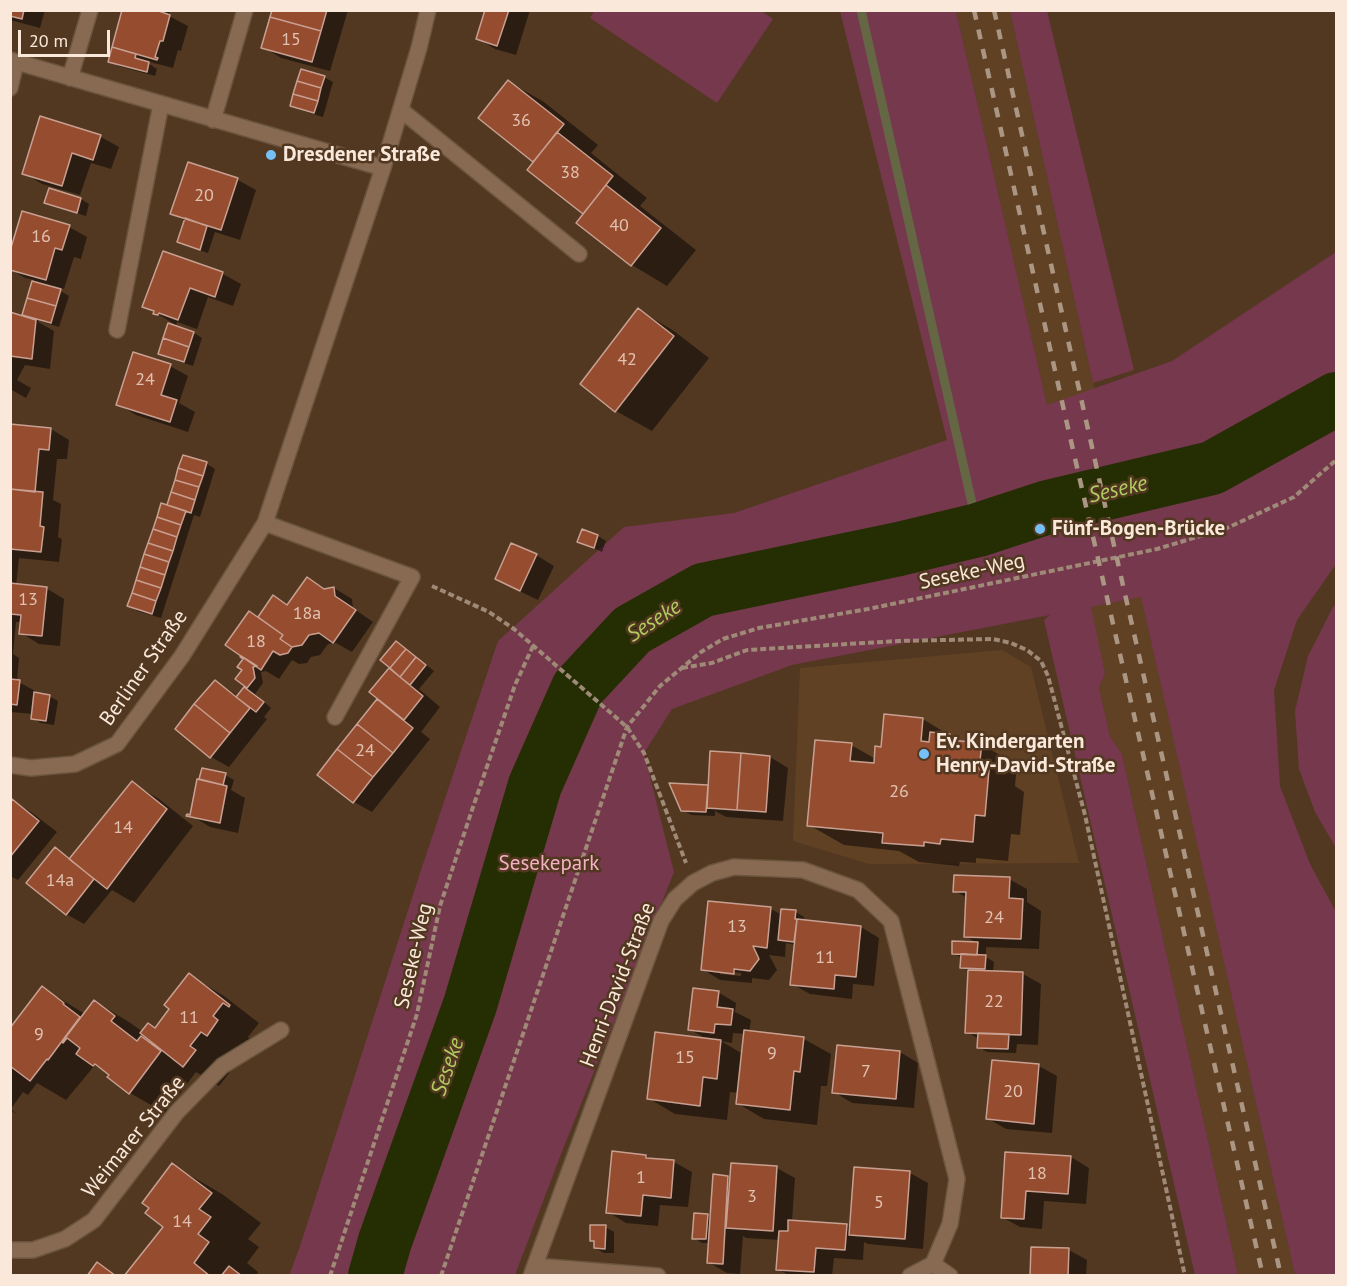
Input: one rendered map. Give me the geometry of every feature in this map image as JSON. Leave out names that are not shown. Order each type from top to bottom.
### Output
[{"type":"street","points":[[70,78],[90,10]]},
{"type":"street","points":[[213,120],[245,10]]},
{"type":"street","name":"Berliner Straße","points":[[10,765],[31,768],[75,764],[117,744],[182,656],[265,523],[401,110],[428,10]]},
{"type":"street","points":[[10,88],[13,61],[382,168]]},
{"type":"street","points":[[117,330],[161,104]]},
{"type":"street","points":[[401,110],[579,255]]},
{"type":"street","points":[[265,523],[412,577],[335,717]]},
{"type":"street","name":"Henri-David-Straße","points":[[658,1275],[533,1271],[661,921],[675,900],[693,883],[712,873],[734,867],[803,870],[858,890],[891,921],[957,1179],[950,1224],[933,1264]]},
{"type":"street","name":"Weimarer Straße","points":[[10,1250],[33,1250],[65,1239],[94,1220],[177,1112],[199,1089],[222,1066],[281,1030]]},
{"type":"street","points":[[910,1275],[933,1264],[950,1275]]},
{"type":"path","name":"Seseke-Weg","points":[[441,1275],[627,728],[660,686],[701,652],[723,639],[759,628],[880,607],[1146,552],[1227,528],[1294,497],[1336,460]]},
{"type":"path","points":[[412,577],[489,612],[514,629],[627,728],[644,753],[693,883]]},
{"type":"path","points":[[682,668],[712,663],[747,650],[978,638],[1011,643],[1027,650],[1041,661],[1048,676],[1085,815],[1185,1275]]},
{"type":"path","name":"Seseke-Weg","points":[[330,1275],[417,1014],[440,906],[515,685],[533,646]]},
{"type":"shaded area","points":[[956,11],[1010,11],[1093,383],[1101,408],[1050,419]]},
{"type":"shaded area","points":[[1137,578],[1295,1275],[1238,1275],[1122,754],[1110,736],[1099,688],[1105,673],[1086,589]]},
{"type":"shaded area","name":"Ev. Kindergarten Henry-David-Straße","points":[[1002,650],[1031,667],[1079,863],[869,864],[793,841],[800,668]]},
{"type":"green space","points":[[595,10],[760,10],[773,19],[717,103],[590,18]]},
{"type":"green space","name":"Sesekepark","points":[[840,11],[956,11],[1047,405],[1172,361],[1336,252],[1336,564],[1297,620],[1274,690],[1280,786],[1310,864],[1336,912],[1336,1275],[1295,1275],[1141,597],[1091,607],[1105,673],[1099,688],[1110,736],[1122,754],[1238,1275],[1195,1275],[1044,620],[1050,615],[792,665],[672,709],[644,753],[674,872],[515,1275],[289,1276],[498,641],[624,527],[734,513],[947,440]]},
{"type":"green space","points":[[1010,11],[1047,11],[1134,370],[1093,383]]},
{"type":"green space","points":[[1336,604],[1336,848],[1315,812],[1299,769],[1295,711],[1308,656]]},
{"type":"building","points":[[10,10],[24,10],[22,19],[10,16]]},
{"type":"building","points":[[122,10],[156,10],[170,15],[163,41],[160,41],[155,57],[158,58],[157,60],[112,47]]},
{"type":"building","points":[[272,10],[327,10],[321,31],[270,17]]},
{"type":"building","points":[[485,10],[509,10],[497,46],[476,39]]},
{"type":"building","points":[[270,17],[321,31],[312,62],[261,48]]},
{"type":"building","points":[[112,47],[136,54],[135,58],[149,62],[147,72],[108,62]]},
{"type":"building","points":[[301,69],[325,76],[321,88],[297,81]]},
{"type":"building","points":[[508,80],[564,124],[533,162],[478,118]]},
{"type":"building","points":[[297,81],[321,88],[318,101],[293,94]]},
{"type":"building","points":[[293,94],[318,101],[314,113],[290,106]]},
{"type":"building","points":[[40,116],[101,135],[93,160],[72,153],[62,186],[22,174]]},
{"type":"building","points":[[557,132],[613,176],[583,214],[527,170]]},
{"type":"building","points":[[188,162],[238,178],[221,230],[170,214]]},
{"type":"building","points":[[606,185],[661,228],[631,266],[576,223]]},
{"type":"building","points":[[49,188],[81,198],[77,213],[44,203]]},
{"type":"building","points":[[22,211],[70,225],[62,250],[55,248],[46,280],[10,270],[10,251]]},
{"type":"building","points":[[185,218],[207,226],[200,250],[177,242]]},
{"type":"building","points":[[163,251],[223,272],[215,297],[190,288],[178,320],[159,313],[158,315],[153,314],[154,311],[142,307]]},
{"type":"building","points":[[32,281],[61,289],[56,306],[27,298]]},
{"type":"building","points":[[27,298],[56,306],[51,323],[22,315]]},
{"type":"building","points":[[638,308],[674,336],[615,412],[580,384]]},
{"type":"building","points":[[10,312],[36,320],[32,359],[10,356]]},
{"type":"building","points":[[168,323],[194,332],[189,347],[163,338]]},
{"type":"building","points":[[163,338],[189,347],[184,362],[158,354]]},
{"type":"building","points":[[133,352],[171,364],[161,395],[177,400],[170,422],[116,405]]},
{"type":"building","points":[[10,424],[51,428],[49,450],[39,449],[35,492],[10,489]]},
{"type":"building","points":[[183,455],[207,462],[203,476],[178,468]]},
{"type":"building","points":[[178,468],[203,476],[199,487],[175,480]]},
{"type":"building","points":[[175,480],[199,487],[195,500],[171,492]]},
{"type":"building","points":[[10,489],[43,492],[40,526],[44,527],[41,552],[10,549]]},
{"type":"building","points":[[171,492],[195,500],[191,513],[167,505]]},
{"type":"building","points":[[161,503],[186,511],[181,525],[157,517]]},
{"type":"building","points":[[157,517],[181,525],[177,537],[153,529]]},
{"type":"building","points":[[153,529],[177,537],[173,551],[148,543]]},
{"type":"building","points":[[582,529],[598,535],[594,548],[577,542]]},
{"type":"building","points":[[148,543],[173,551],[169,562],[144,554]]},
{"type":"building","points":[[511,543],[537,554],[520,591],[495,579]]},
{"type":"building","points":[[144,554],[169,562],[165,575],[140,567]]},
{"type":"building","points":[[140,567],[165,575],[161,588],[136,580]]},
{"type":"building","points":[[307,577],[324,589],[334,587],[335,596],[356,610],[333,643],[319,633],[309,635],[302,645],[292,647],[280,639],[283,635],[258,617],[273,595],[287,605]]},
{"type":"building","points":[[136,580],[161,588],[156,601],[132,593]]},
{"type":"building","points":[[10,583],[47,587],[42,636],[19,634],[21,615],[10,614]]},
{"type":"building","points":[[132,593],[156,601],[152,614],[127,606]]},
{"type":"building","points":[[249,611],[283,635],[280,639],[292,647],[288,653],[280,655],[273,651],[261,670],[225,645]]},
{"type":"building","points":[[396,641],[406,649],[390,668],[380,660]]},
{"type":"building","points":[[406,649],[416,657],[400,677],[390,668]]},
{"type":"building","points":[[241,656],[257,666],[253,667],[255,678],[247,688],[235,679],[242,670],[237,667],[243,659]]},
{"type":"building","points":[[416,657],[426,665],[410,685],[400,677]]},
{"type":"building","points":[[389,668],[423,696],[404,720],[369,692]]},
{"type":"building","points":[[10,679],[20,680],[17,705],[10,704]]},
{"type":"building","points":[[215,680],[250,708],[230,733],[194,704]]},
{"type":"building","points":[[244,687],[264,702],[256,712],[236,697]]},
{"type":"building","points":[[34,692],[50,695],[46,721],[31,719]]},
{"type":"building","points":[[377,699],[413,728],[393,753],[357,724]]},
{"type":"building","points":[[194,704],[230,733],[210,758],[175,729]]},
{"type":"building","points":[[884,714],[923,718],[921,741],[929,742],[930,732],[950,734],[950,740],[982,743],[979,769],[989,770],[985,816],[975,815],[973,842],[941,839],[940,844],[924,842],[924,846],[882,843],[883,833],[807,826],[815,740],[852,743],[850,761],[874,763],[875,746],[881,747]]},
{"type":"building","points":[[357,724],[393,753],[373,777],[337,749]]},
{"type":"building","points":[[337,749],[373,777],[353,803],[317,775]]},
{"type":"building","points":[[710,751],[741,753],[737,810],[707,808]]},
{"type":"building","points":[[741,753],[770,756],[766,812],[737,810]]},
{"type":"building","points":[[202,768],[226,773],[223,785],[199,779]]},
{"type":"building","points":[[197,779],[227,786],[220,823],[186,816],[190,815]]},
{"type":"building","points":[[132,781],[167,809],[107,889],[69,859]]},
{"type":"building","points":[[669,783],[708,785],[706,812],[681,811]]},
{"type":"building","points":[[12,799],[39,821],[10,857],[10,802]]},
{"type":"building","points":[[55,847],[94,879],[66,915],[26,883]]},
{"type":"building","points":[[954,875],[1010,877],[1009,898],[1023,899],[1021,939],[964,937],[966,892],[953,892]]},
{"type":"building","points":[[708,901],[771,907],[767,948],[753,946],[759,959],[750,971],[734,969],[734,974],[701,970]]},
{"type":"building","points":[[781,909],[796,910],[794,942],[778,940]]},
{"type":"building","points":[[797,919],[861,926],[856,977],[835,975],[834,989],[790,985]]},
{"type":"building","points":[[952,941],[978,942],[977,955],[952,954]]},
{"type":"building","points":[[961,954],[986,955],[985,969],[960,968]]},
{"type":"building","points":[[968,970],[1023,972],[1021,1035],[965,1033]]},
{"type":"building","points":[[189,973],[230,1005],[229,1007],[223,1003],[213,1016],[218,1020],[207,1036],[201,1032],[190,1046],[196,1050],[183,1067],[140,1033],[148,1023],[155,1028],[169,1009],[164,1005]]},
{"type":"building","points":[[42,986],[80,1017],[30,1081],[10,1066],[10,1028]]},
{"type":"building","points":[[693,988],[719,991],[717,1007],[733,1009],[731,1025],[715,1024],[714,1033],[688,1030]]},
{"type":"building","points":[[94,1000],[115,1016],[111,1021],[137,1041],[141,1036],[161,1051],[129,1094],[107,1077],[109,1075],[95,1064],[93,1066],[76,1054],[80,1048],[67,1038],[62,1042]]},
{"type":"building","points":[[744,1030],[804,1037],[800,1072],[794,1071],[790,1110],[736,1104]]},
{"type":"building","points":[[655,1032],[721,1040],[717,1079],[703,1077],[700,1106],[647,1099]]},
{"type":"building","points":[[978,1033],[1009,1034],[1008,1049],[977,1048]]},
{"type":"building","points":[[837,1045],[900,1051],[896,1099],[832,1093]]},
{"type":"building","points":[[992,1060],[1039,1064],[1034,1124],[986,1119]]},
{"type":"building","points":[[612,1151],[646,1155],[646,1158],[674,1160],[671,1198],[643,1195],[641,1216],[606,1213]]},
{"type":"building","points":[[1005,1152],[1071,1156],[1068,1194],[1026,1191],[1024,1219],[1001,1218]]},
{"type":"building","points":[[172,1163],[212,1193],[199,1209],[211,1217],[198,1234],[209,1242],[194,1263],[210,1276],[124,1276],[163,1227],[145,1213],[149,1208],[142,1203]]},
{"type":"building","points":[[731,1163],[777,1166],[773,1231],[726,1228]]},
{"type":"building","points":[[854,1167],[910,1171],[905,1239],[849,1235]]},
{"type":"building","points":[[713,1174],[728,1176],[723,1264],[707,1263]]},
{"type":"building","points":[[694,1213],[708,1214],[706,1239],[692,1239]]},
{"type":"building","points":[[788,1220],[847,1224],[845,1250],[816,1248],[814,1272],[776,1270],[779,1231],[788,1231]]},
{"type":"building","points":[[590,1225],[606,1225],[605,1249],[594,1248],[594,1241],[590,1241]]},
{"type":"building","points":[[1031,1247],[1069,1248],[1068,1276],[1030,1276]]},
{"type":"building","points":[[97,1262],[116,1276],[87,1276]]},
{"type":"building","points":[[229,1266],[242,1276],[221,1276]]},
{"type":"waterway","points":[[861,10],[978,530]]},
{"type":"waterway","name":"Seseke","points":[[375,1276],[385,1241],[470,1005],[535,785],[578,688],[632,630],[703,590],[899,549],[978,530],[1048,507],[1212,468],[1336,399]]},
{"type":"railway","points":[[974,10],[1263,1276]]},
{"type":"railway","points":[[994,10],[1281,1276]]},
{"type":"place","name":"Dresdener Straße","points":[[271,155]]},
{"type":"place","name":"Fünf-Bogen-Brücke","points":[[1040,529]]},
{"type":"place","name":"Ev. Kindergarten Henry-David-Straße","points":[[924,754]]}]
